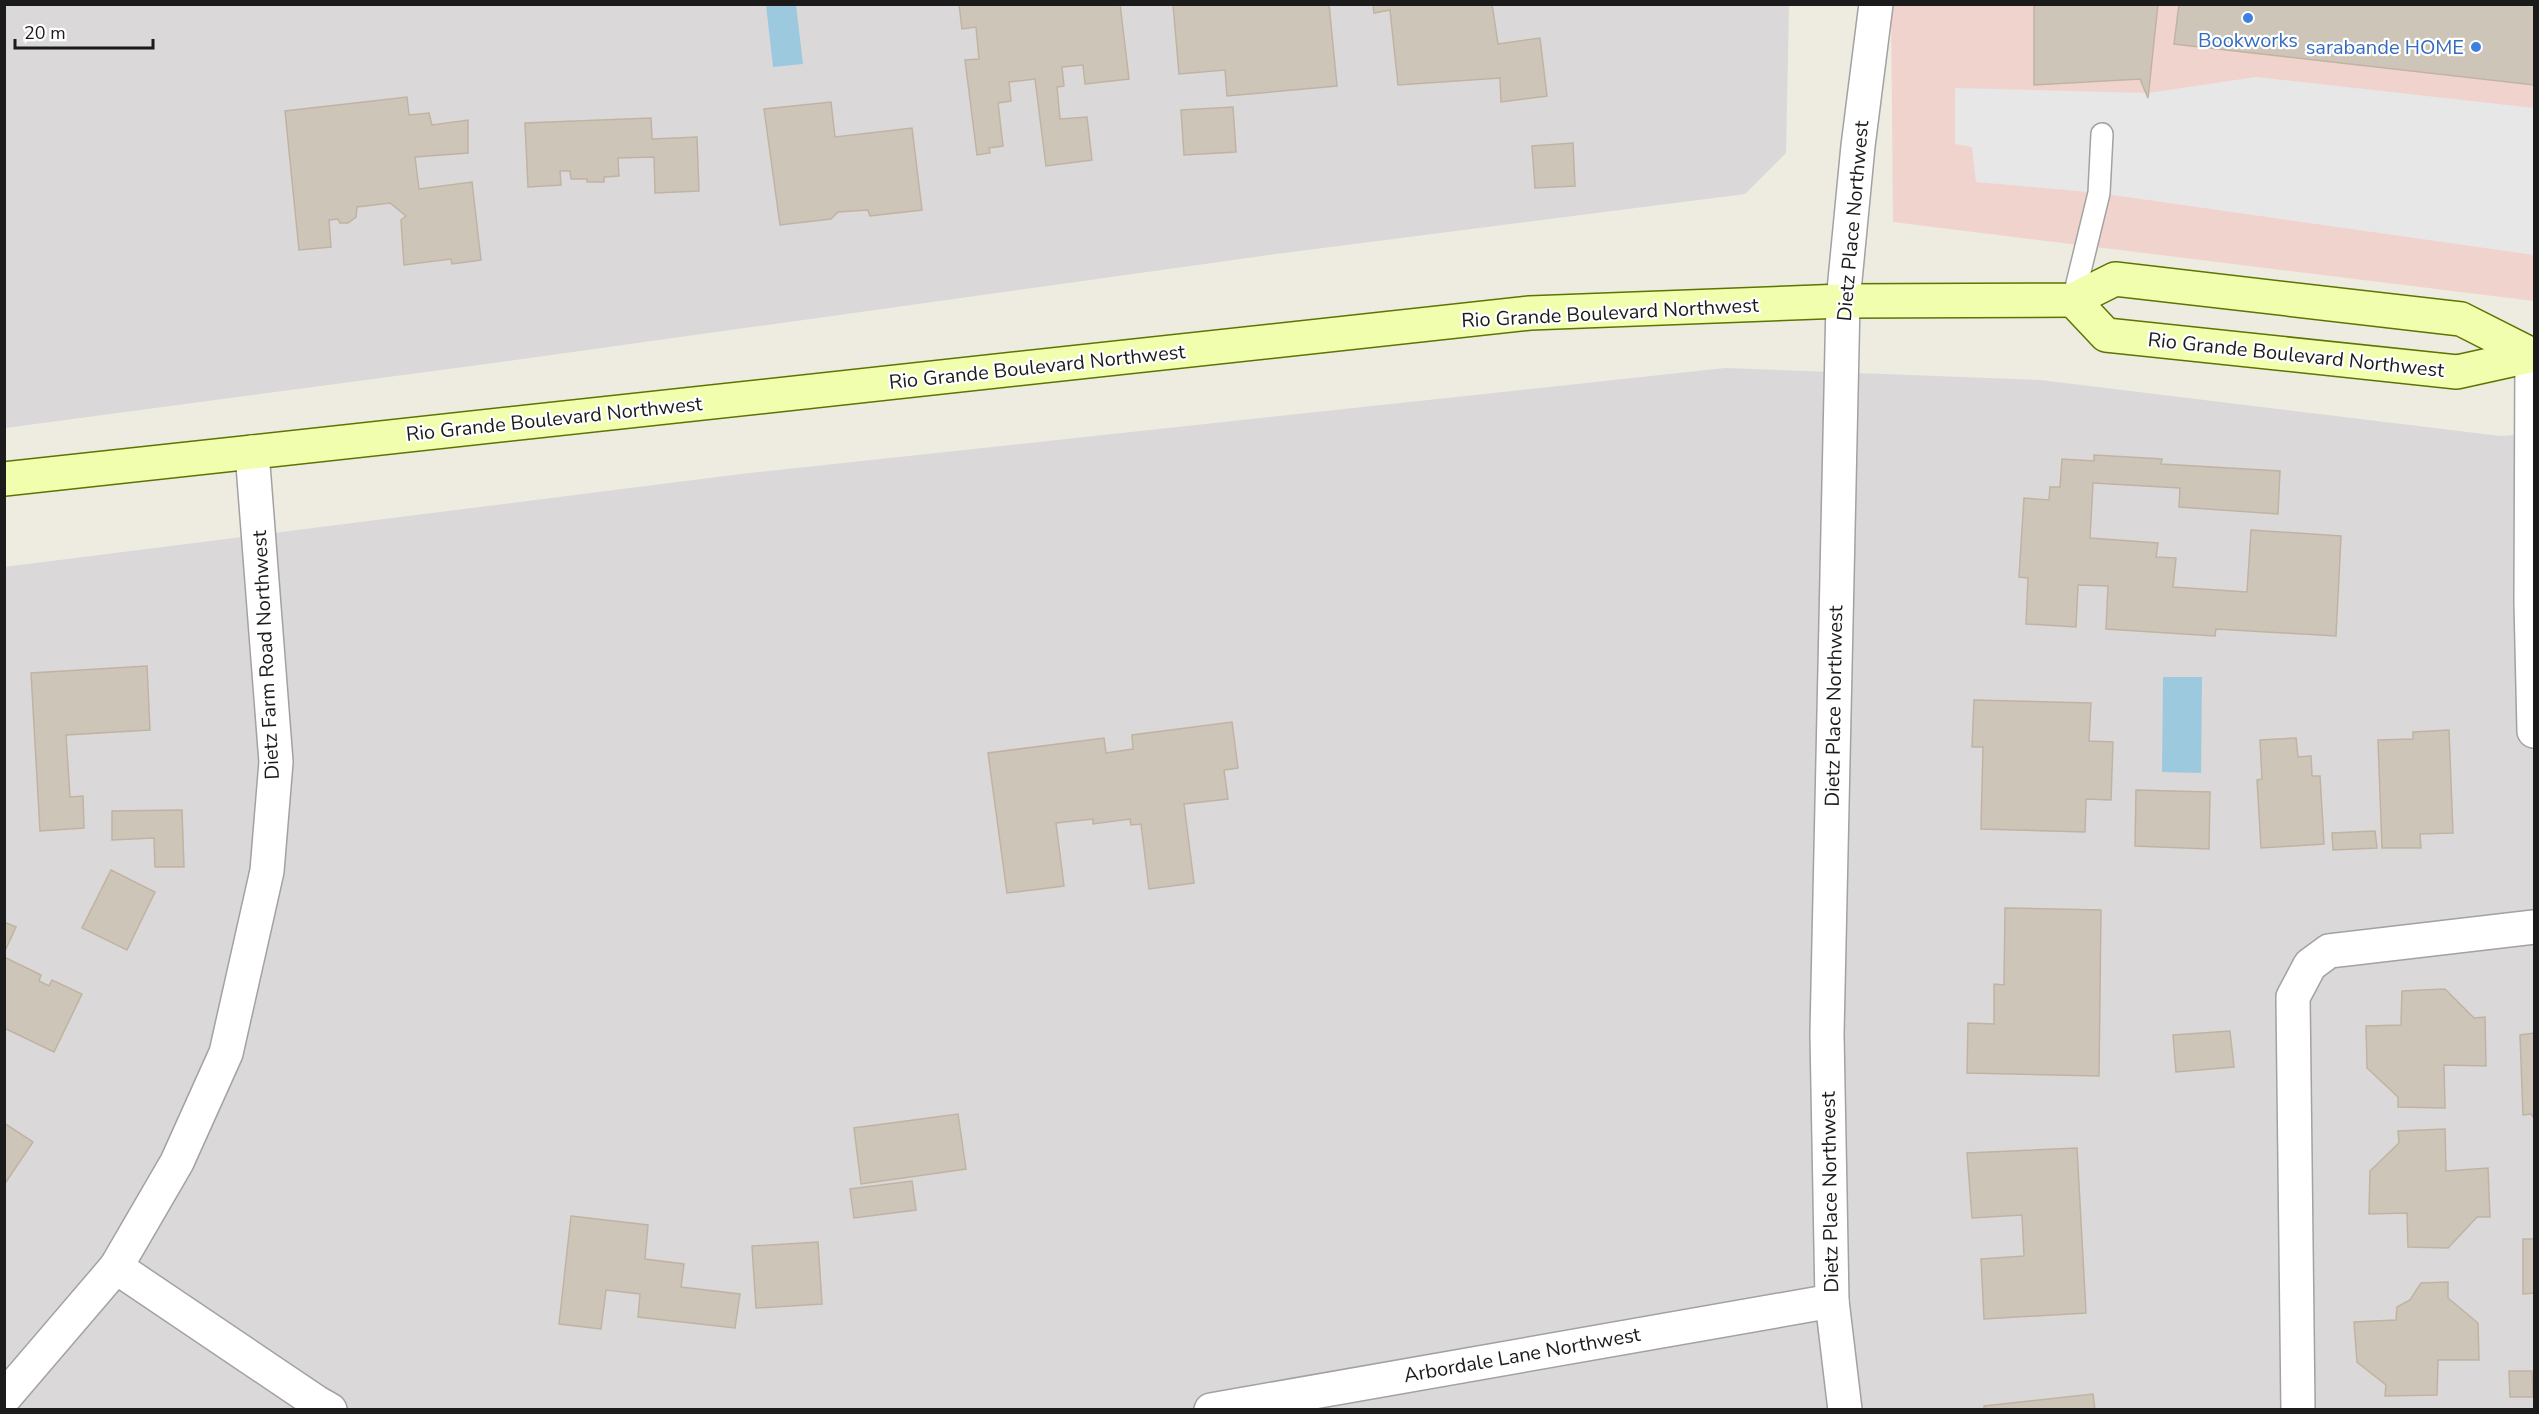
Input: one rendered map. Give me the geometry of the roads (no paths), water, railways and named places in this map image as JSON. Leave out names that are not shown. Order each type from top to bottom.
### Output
[{"type":"street","name":"Dietz Place Northwest","points":[[1845,1410],[1832,1301],[1827,1034],[1843,301],[1858,146],[1876,4]]},
{"type":"street","name":"Rio Grande Boulevard Northwest","points":[[4,479],[1530,313],[1843,301],[2073,300],[2115,279],[2460,319],[2533,355]]},
{"type":"street","name":"Rio Grande Boulevard Northwest","points":[[2073,300],[2106,335],[2457,372],[2533,355]]},
{"type":"street","points":[[2533,355],[2531,602],[2535,731]]},
{"type":"street","name":"Dietz Farm Road Northwest","points":[[4,1398],[116,1267],[177,1162],[226,1053],[267,871],[276,762],[252,452]]},
{"type":"street","points":[[2298,1410],[2293,997],[2310,965],[2329,951],[2535,927]]},
{"type":"street","points":[[116,1267],[330,1410]]},
{"type":"street","name":"Arbordale Lane Northwest","points":[[1211,1410],[1832,1301]]},
{"type":"lane","points":[[2073,300],[2098,193],[2102,134]]},
{"type":"water","points":[[766,5],[796,5],[803,64],[773,67]]},
{"type":"water","points":[[2163,677],[2202,677],[2201,773],[2162,772]]},
{"type":"place","name":"Bookworks","points":[[2248,18]]},
{"type":"place","name":"sarabande HOME","points":[[2476,47]]}]
